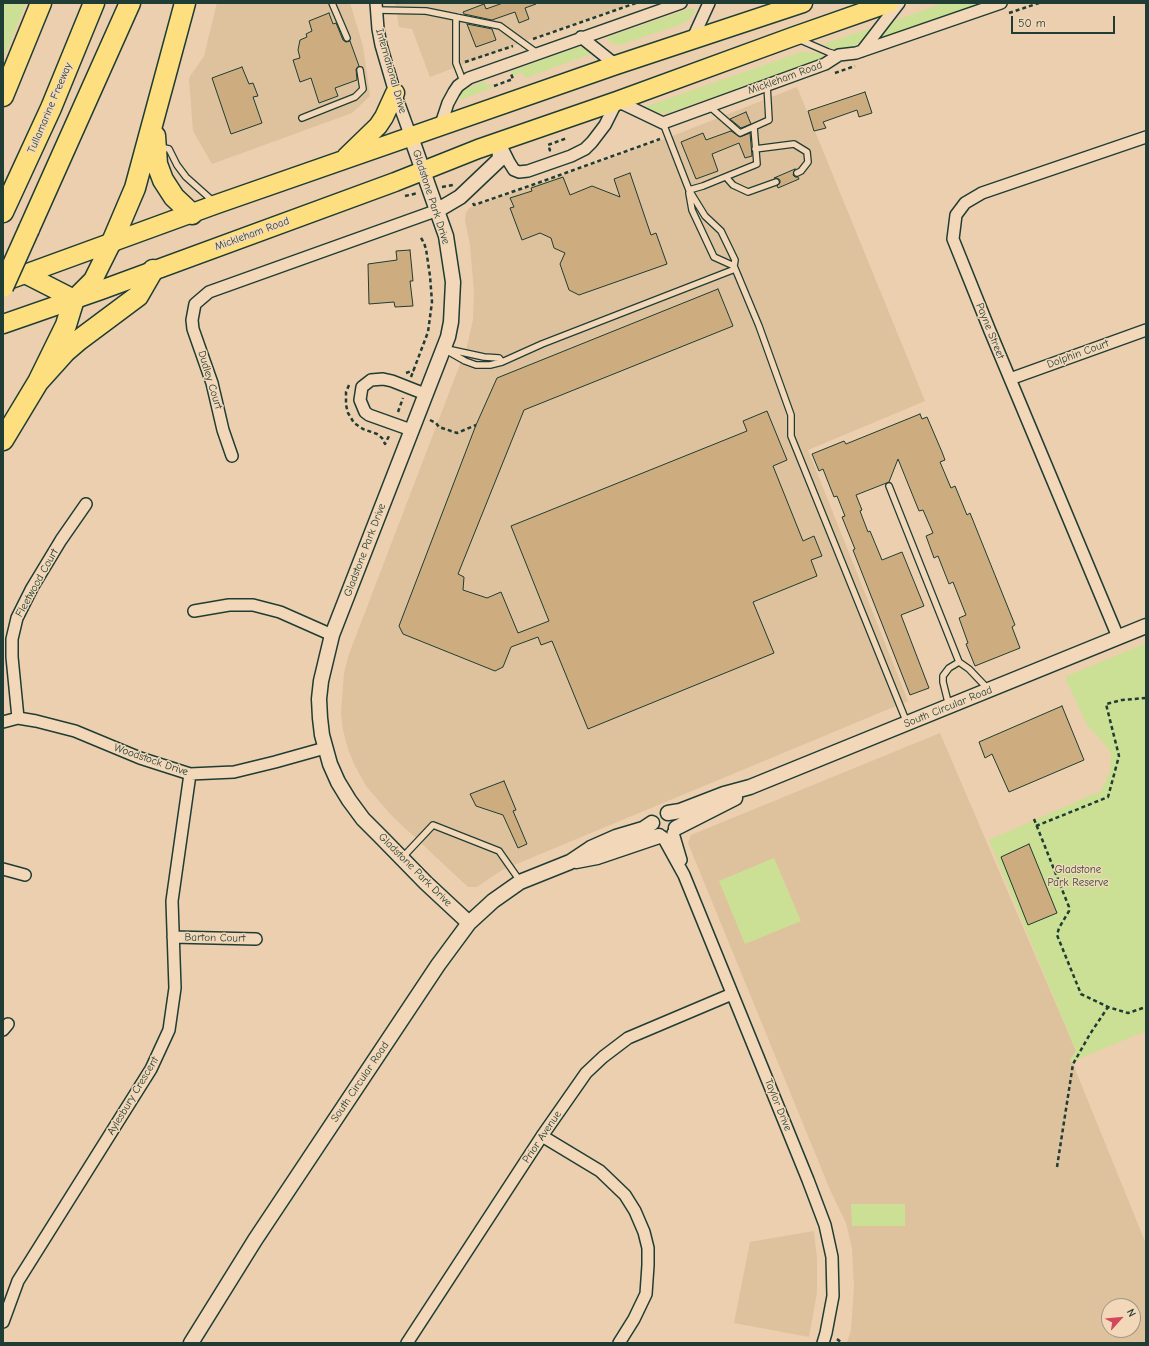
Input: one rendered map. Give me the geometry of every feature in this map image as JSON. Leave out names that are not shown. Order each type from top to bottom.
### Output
[{"type":"highway","points":[[3,96],[41,3]]},
{"type":"highway","name":"Tullamarine Freeway","points":[[3,212],[51,108],[94,3]]},
{"type":"highway","points":[[3,287],[130,3]]},
{"type":"highway","points":[[112,242],[136,188],[185,3]]},
{"type":"highway","points":[[153,124],[158,164],[166,186],[178,202],[192,214]]},
{"type":"highway","points":[[38,382],[65,352],[138,296],[153,270]]},
{"type":"highway","points":[[3,440],[38,382],[66,325],[74,299]]},
{"type":"main road","points":[[3,282],[217,204],[616,65],[803,3]]},
{"type":"main road","name":"Mickleham Road","points":[[3,324],[499,142],[889,3]]},
{"type":"main road","points":[[343,161],[378,126],[384,117],[395,93]]},
{"type":"main road","points":[[25,274],[74,299],[92,280],[112,242]]},
{"type":"street","points":[[440,127],[448,103],[454,92],[463,81],[581,37],[681,3]]},
{"type":"street","points":[[692,40],[709,3]]},
{"type":"street","points":[[862,51],[899,3]]},
{"type":"street","name":"Mickleham Road","points":[[663,123],[825,64],[839,55],[862,51],[1001,3]]},
{"type":"street","name":"International Drive","points":[[376,7],[381,45],[395,93],[411,137]]},
{"type":"street","points":[[581,37],[616,65]]},
{"type":"street","points":[[499,142],[515,171],[524,172],[577,154],[588,146],[605,125],[617,101],[663,123]]},
{"type":"street","name":"Payne Street","points":[[1118,637],[1010,379],[953,238],[956,215],[965,203],[982,192],[1146,136]]},
{"type":"street","name":"Gladstone Park Drive","points":[[411,137],[446,236],[453,282],[451,322],[448,337],[332,635],[321,681],[319,699],[322,735],[325,748],[338,782],[349,800],[363,818],[402,858],[469,923]]},
{"type":"street","points":[[438,210],[460,197],[500,159],[499,142]]},
{"type":"street","name":"Dudley Court","points":[[232,456],[223,430],[212,383],[193,329],[192,320],[195,304],[209,292],[438,210]]},
{"type":"street","name":"Dolphin Court","points":[[1010,379],[1146,330]]},
{"type":"street","points":[[411,430],[369,415],[365,412],[360,400],[362,388],[367,382],[376,379],[392,381],[425,394]]},
{"type":"street","name":"Fleetwood Court","points":[[18,718],[12,657],[12,639],[17,618],[32,588],[61,540],[86,504]]},
{"type":"street","points":[[194,611],[229,605],[253,605],[280,612],[332,635]]},
{"type":"street","name":"South Circular Road","points":[[570,862],[591,848],[616,837],[643,829],[652,823],[653,819],[660,813],[680,811],[724,794],[750,787],[1146,626]]},
{"type":"street","name":"Woodstock Drive","points":[[3,722],[18,718],[75,731],[140,758],[190,774],[234,772],[325,748]]},
{"type":"street","name":"Aylesbury Crescent","points":[[3,1322],[18,1281],[151,1069],[168,1030],[175,988],[172,901],[190,774]]},
{"type":"street","name":"South Circular Road","points":[[191,1343],[255,1240],[438,965],[469,923],[494,901],[520,882],[570,862],[596,857],[668,833],[694,817],[728,802],[750,787]]},
{"type":"street","points":[[652,823],[653,830],[668,833],[676,820],[668,813]]},
{"type":"street","name":"Taylor Drive","points":[[668,833],[825,1225],[832,1258],[833,1296],[823,1343]]},
{"type":"street","points":[[3,869],[25,876]]},
{"type":"street","name":"Barton Court","points":[[173,938],[256,939]]},
{"type":"street","name":"Prior Avenue","points":[[406,1343],[542,1136],[586,1072],[628,1038],[732,994]]},
{"type":"street","points":[[542,1136],[600,1171],[625,1195],[635,1211],[644,1232],[648,1248],[646,1294],[634,1319],[619,1343]]},
{"type":"lane","points":[[332,3],[347,38]]},
{"type":"lane","points":[[376,7],[426,11],[500,26],[537,53]]},
{"type":"lane","points":[[456,17],[457,65],[463,81]]},
{"type":"lane","points":[[792,37],[839,55]]},
{"type":"lane","points":[[302,118],[355,97],[363,89],[360,70]]},
{"type":"lane","points":[[709,106],[740,132],[754,127],[769,120],[767,85]]},
{"type":"lane","points":[[663,123],[689,190],[705,216],[722,231],[735,260],[735,268],[759,326],[791,415],[791,436],[908,724]]},
{"type":"lane","points":[[689,190],[703,186],[757,164],[754,127]]},
{"type":"lane","points":[[755,149],[794,144],[807,152],[808,162],[801,171],[797,173]]},
{"type":"lane","points":[[156,146],[169,149],[177,165],[186,177],[217,204]]},
{"type":"lane","points":[[726,177],[733,186],[748,192],[776,182]]},
{"type":"lane","points":[[689,190],[692,210],[714,257],[735,268]]},
{"type":"lane","points":[[443,348],[476,366],[502,362],[542,344],[735,268]]},
{"type":"lane","points":[[443,348],[468,352],[484,357],[499,358],[502,362]]},
{"type":"lane","points":[[889,486],[959,662],[969,669],[990,690]]},
{"type":"lane","points":[[949,706],[943,676],[949,668],[959,662]]},
{"type":"lane","points":[[402,858],[433,824],[499,851],[520,882]]},
{"type":"path","points":[[457,65],[636,3]]},
{"type":"path","points":[[350,382],[346,392],[346,405],[348,413],[354,423],[363,429],[377,434],[382,438],[385,444],[394,424],[428,332],[432,302],[430,276],[426,249],[420,236]]},
{"type":"path","points":[[400,373],[414,370]]},
{"type":"path","points":[[400,408],[436,423],[439,427],[457,434],[476,426]]},
{"type":"path","points":[[1036,826],[1108,797],[1119,756],[1106,704],[1122,700],[1146,698]]},
{"type":"path","points":[[1034,819],[1069,907],[1069,911],[1059,928],[1057,935],[1081,994],[1108,1007],[1128,1013],[1146,1007]]},
{"type":"path","points":[[1057,1166],[1073,1064],[1090,1034],[1108,1007]]},
{"type":"shaded area","points":[[217,3],[350,3],[363,46],[370,96],[352,113],[212,164],[193,131],[189,78],[204,56]]},
{"type":"shaded area","points":[[395,3],[633,3],[430,77],[412,29],[399,27]]},
{"type":"shaded area","points":[[797,87],[925,401],[808,450],[908,701],[502,870],[477,887],[468,887],[392,816],[366,786],[348,749],[343,730],[341,712],[344,673],[349,654],[467,346],[473,320],[474,292],[470,245],[465,220],[466,213],[469,208],[662,140]]},
{"type":"shaded area","points":[[940,733],[1076,1051],[1070,1060],[1073,1064],[1146,1244],[1146,1343],[847,1343],[851,1330],[854,1287],[852,1248],[846,1223],[831,1192],[688,843],[691,835]]},
{"type":"shaded area","points":[[814,1231],[817,1259],[817,1293],[809,1337],[734,1323],[750,1242]]},
{"type":"green space","points":[[3,3],[26,3],[3,59]]},
{"type":"green space","points":[[943,3],[985,3],[879,39],[891,24],[897,20]]},
{"type":"green space","points":[[692,8],[695,9],[693,15],[682,24],[619,45],[613,44],[607,39],[608,37]]},
{"type":"green space","points":[[870,29],[869,33],[855,46],[846,49],[834,49],[825,46],[826,43]]},
{"type":"green space","points":[[576,48],[588,48],[593,53],[525,78],[522,72],[513,76],[511,71]]},
{"type":"green space","points":[[801,52],[818,53],[821,54],[823,58],[668,113],[659,113],[645,107]]},
{"type":"green space","points":[[484,81],[486,85],[490,84],[492,88],[462,99],[458,98],[459,95],[466,89]]},
{"type":"green space","name":"Gladstone Park Reserve","points":[[1146,643],[1146,1031],[1071,1062],[1070,1060],[1076,1051],[989,840],[1101,791],[1110,771],[1111,753],[1087,725],[1065,677]]},
{"type":"green space","points":[[774,858],[801,921],[745,944],[719,881]]},
{"type":"green space","points":[[851,1204],[905,1204],[905,1226],[852,1226]]},
{"type":"building","points":[[503,3],[536,4],[525,8],[529,19],[519,23],[515,12],[492,20],[464,14],[463,12],[484,4],[486,9]]},
{"type":"building","points":[[329,13],[333,24],[336,23],[343,40],[346,42],[350,41],[359,66],[356,69],[357,80],[335,88],[338,96],[319,103],[311,78],[300,82],[293,60],[300,58],[298,50],[300,40],[307,37],[306,34],[312,31],[309,21]]},
{"type":"building","points":[[467,24],[492,29],[496,40],[476,47]]},
{"type":"building","points":[[242,67],[249,84],[253,83],[258,96],[253,97],[262,123],[231,134],[212,78]]},
{"type":"building","points":[[865,92],[872,113],[859,117],[857,110],[823,122],[826,128],[814,131],[808,111]]},
{"type":"building","points":[[746,112],[751,124],[741,128],[730,119]]},
{"type":"building","points":[[731,131],[740,137],[750,133],[752,156],[745,158],[739,143],[712,154],[718,171],[696,179],[681,142],[703,133],[706,140]]},
{"type":"building","points":[[795,169],[793,175],[799,179],[778,188],[777,186],[780,183],[780,180],[774,178]]},
{"type":"building","points":[[630,173],[651,235],[656,233],[667,264],[579,295],[569,290],[560,264],[565,253],[554,248],[551,238],[540,233],[522,240],[510,208],[514,207],[510,198],[532,191],[531,188],[563,177],[570,195],[592,186],[620,197],[614,179]]},
{"type":"building","points":[[410,250],[413,281],[410,281],[413,306],[395,307],[394,302],[369,304],[368,264],[397,260],[396,251]]},
{"type":"building","points":[[718,289],[733,326],[524,410],[458,574],[464,577],[463,590],[487,598],[501,592],[518,633],[549,621],[511,526],[747,431],[743,421],[767,411],[787,460],[773,466],[803,541],[814,536],[822,556],[811,560],[817,576],[753,602],[774,653],[588,729],[552,641],[541,645],[538,637],[511,647],[503,667],[495,671],[403,634],[399,626],[476,425],[497,378]]},
{"type":"building","points":[[920,414],[922,419],[927,417],[942,452],[945,460],[940,462],[951,488],[955,486],[967,515],[970,513],[1015,625],[1012,627],[1020,648],[975,666],[966,644],[968,643],[959,618],[966,615],[953,582],[949,584],[938,556],[934,558],[926,536],[933,533],[923,510],[919,511],[898,459],[889,482],[856,495],[868,532],[870,531],[882,560],[902,552],[924,606],[901,615],[929,688],[910,695],[853,550],[855,549],[842,517],[845,516],[837,496],[834,497],[823,469],[819,471],[812,454],[844,441],[846,444]]},
{"type":"building","points":[[1062,706],[1084,760],[1009,792],[992,754],[985,758],[979,742]]},
{"type":"building","points":[[504,781],[516,810],[513,811],[527,844],[518,848],[503,815],[476,806],[470,794]]},
{"type":"building","points":[[1029,844],[1057,913],[1028,925],[1001,857]]}]
